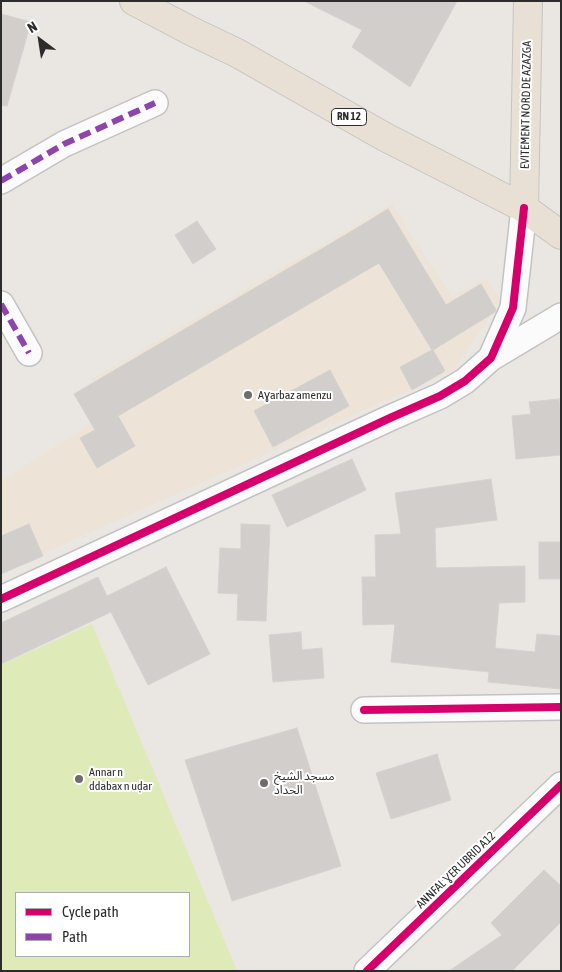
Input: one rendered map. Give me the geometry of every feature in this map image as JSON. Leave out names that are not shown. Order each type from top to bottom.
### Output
[{"type":"main road","name":"RN 12","points":[[134,1],[237,53],[385,137],[524,208],[561,235]]},
{"type":"main road","name":"EVITEMENT NORD DE AZAZGA","points":[[524,208],[528,1]]},
{"type":"street","points":[[1,181],[64,144],[155,103]]},
{"type":"street","points":[[491,358],[513,308],[524,208]]},
{"type":"street","points":[[1,304],[29,353]]},
{"type":"street","points":[[1,599],[440,396],[465,380],[491,358],[561,316]]},
{"type":"street","points":[[364,710],[561,707]]},
{"type":"street","name":"ANNFAL ƔER UBRID A12","points":[[367,971],[561,785]]},
{"type":"shaded area","name":"Aɣarbaz amenzu","points":[[392,204],[452,297],[486,279],[501,300],[454,370],[1,572],[1,482],[107,412],[92,379]]},
{"type":"green space","name":"Annar n ddabax n uḍar","points":[[92,624],[237,971],[1,971],[1,665]]},
{"type":"building","points":[[304,1],[457,1],[410,87],[352,47],[362,30]]},
{"type":"building","points":[[1,14],[31,22],[7,106],[1,105]]},
{"type":"building","points":[[388,209],[446,305],[481,284],[496,310],[433,350],[445,371],[412,390],[400,367],[432,350],[379,263],[118,416],[135,446],[97,468],[80,438],[95,430],[74,394]]},
{"type":"building","points":[[197,221],[216,249],[193,264],[175,235]]},
{"type":"building","points":[[330,370],[349,406],[273,447],[254,411]]},
{"type":"building","points":[[559,399],[561,455],[516,459],[512,416],[531,414],[529,402]]},
{"type":"building","points":[[352,459],[366,490],[287,527],[272,495]]},
{"type":"building","points":[[491,479],[497,520],[435,528],[436,568],[525,566],[525,602],[499,603],[495,648],[535,652],[537,634],[561,636],[561,689],[488,682],[489,672],[391,662],[395,624],[363,625],[362,577],[376,577],[375,535],[401,534],[395,493]]},
{"type":"building","points":[[29,524],[43,556],[1,574],[1,536]]},
{"type":"building","points":[[241,524],[270,525],[266,621],[237,620],[238,594],[218,593],[220,548],[241,549]]},
{"type":"building","points":[[539,542],[561,542],[561,579],[539,579]]},
{"type":"building","points":[[166,567],[210,654],[148,685],[111,612],[1,664],[1,623],[98,577],[107,596]]},
{"type":"building","points":[[301,632],[302,650],[322,648],[324,678],[273,682],[269,635]]},
{"type":"building","points":[[297,728],[341,866],[232,901],[185,760]]},
{"type":"building","points":[[437,754],[451,800],[391,819],[376,773]]},
{"type":"building","points":[[544,870],[561,886],[561,922],[512,971],[449,971],[502,935],[491,923]]},
{"type":"marked path","points":[[1,181],[64,144],[155,103]]},
{"type":"marked path","points":[[1,304],[29,353]]},
{"type":"cycle path","points":[[1,599],[440,396],[465,381],[491,358],[513,308],[524,208]]},
{"type":"cycle path","points":[[364,710],[561,707]]},
{"type":"cycle path","points":[[367,971],[561,785]]},
{"type":"place","name":"Aɣarbaz amenzu","points":[[248,395]]},
{"type":"place","name":"Annar n ddabax n uḍar","points":[[79,779]]},
{"type":"place","name":"مسجد الشيخ الحداد","points":[[264,783]]}]
